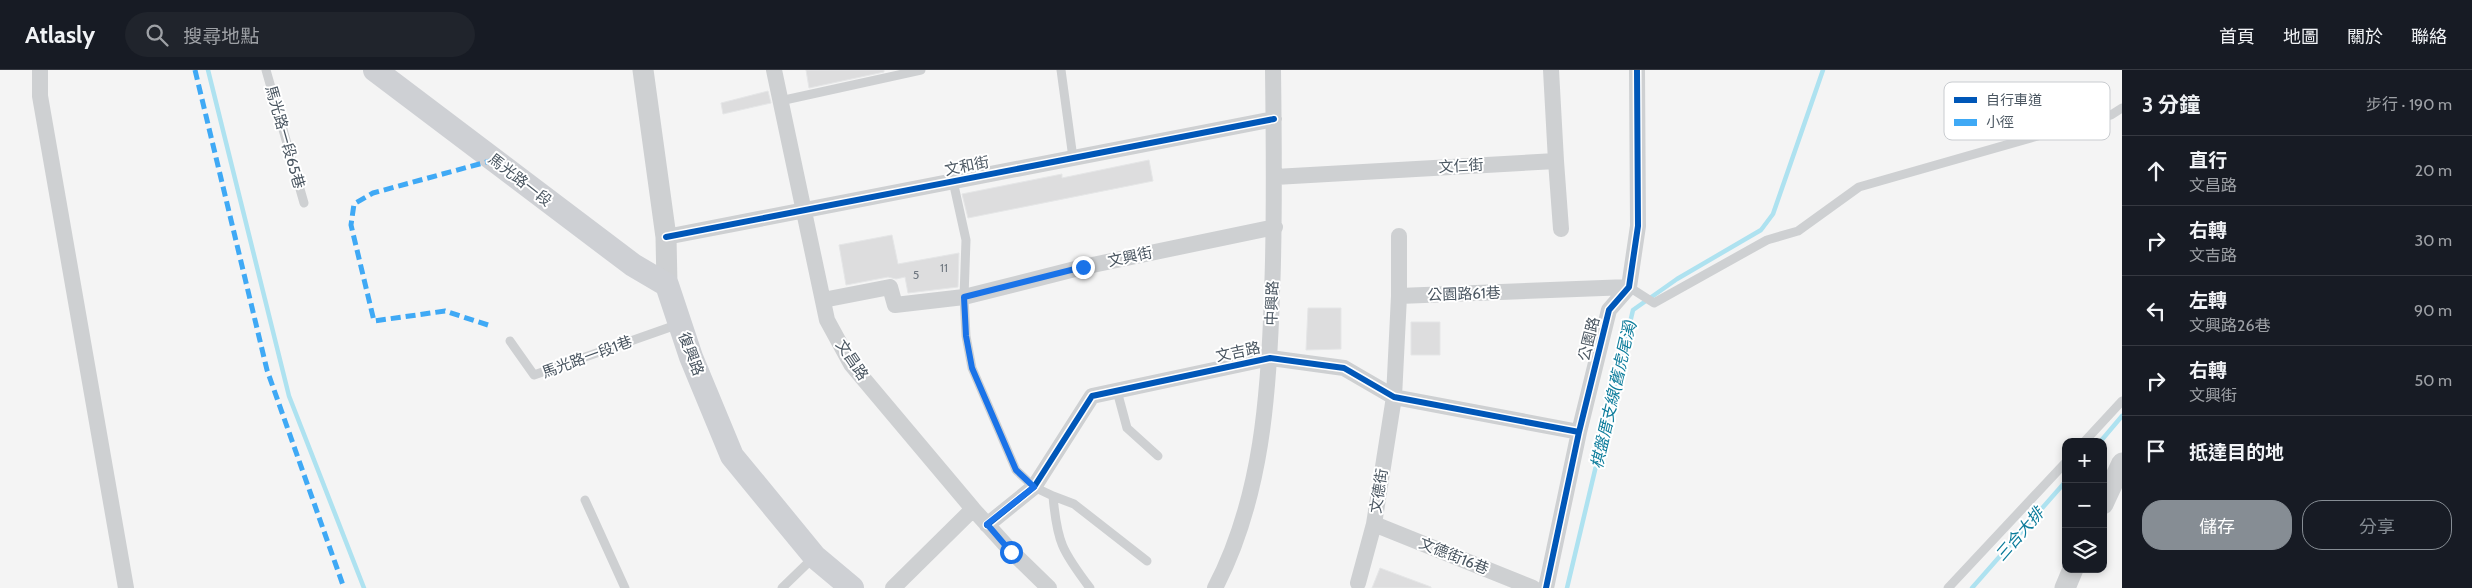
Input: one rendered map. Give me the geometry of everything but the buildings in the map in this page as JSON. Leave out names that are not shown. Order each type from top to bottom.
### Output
[{"type":"main road","name":"馬光路一段","points":[[376,70],[633,265],[667,285]]},
{"type":"main road","name":"復興路","points":[[667,285],[679,324],[732,456],[815,557],[852,588]]},
{"type":"street","points":[[40,70],[40,96],[126,588]]},
{"type":"street","name":"復興路","points":[[643,70],[666,238],[667,285]]},
{"type":"street","name":"文昌路","points":[[774,70],[827,320],[851,364],[974,510],[1049,588]]},
{"type":"street","name":"中興路","points":[[1215,588],[1229,561],[1245,514],[1262,439],[1270,358],[1274,227],[1273,70]]},
{"type":"street","points":[[1551,70],[1560,228]]},
{"type":"street","points":[[1629,287],[1638,226],[1637,70]]},
{"type":"street","name":"文和街","points":[[666,238],[1274,119]]},
{"type":"street","name":"文仁街","points":[[1275,177],[1556,161]]},
{"type":"street","name":"文興街","points":[[823,300],[890,287],[895,305],[964,297],[1083,267],[1274,227]]},
{"type":"street","points":[[1394,397],[1399,296],[1399,236]]},
{"type":"street","name":"公園路61巷","points":[[1399,296],[1629,287]]},
{"type":"street","name":"公園路","points":[[1546,588],[1579,432],[1609,310],[1629,287]]},
{"type":"street","name":"文吉路","points":[[987,524],[1034,487],[1092,396],[1270,358],[1344,368],[1394,397],[1579,432]]},
{"type":"street","name":"文德街","points":[[1358,583],[1374,524],[1394,397]]},
{"type":"street","points":[[2107,495],[2122,463]]},
{"type":"street","points":[[892,588],[974,510]]},
{"type":"street","name":"文德街16巷","points":[[1374,524],[1534,588]]},
{"type":"street","points":[[2065,588],[2072,573]]},
{"type":"lane","name":"馬光路一段65巷","points":[[266,70],[304,203]]},
{"type":"lane","points":[[780,101],[882,75],[921,70]]},
{"type":"lane","points":[[1062,70],[1073,158]]},
{"type":"lane","points":[[2110,115],[2122,108]]},
{"type":"lane","points":[[1629,287],[1654,303],[1767,240],[1798,231],[1859,187],[2024,140]]},
{"type":"lane","points":[[953,181],[966,240],[964,297],[966,336],[972,368],[1016,470],[1034,487],[1074,504],[1147,561]]},
{"type":"lane","name":"馬光路一段1巷","points":[[510,341],[534,376],[679,324]]},
{"type":"lane","points":[[1117,391],[1127,428],[1158,456]]},
{"type":"lane","points":[[2088,438],[2122,401]]},
{"type":"lane","points":[[1948,588],[2062,466]]},
{"type":"lane","points":[[1053,496],[1056,530],[1066,556],[1090,588]]},
{"type":"lane","points":[[585,500],[625,588]]},
{"type":"lane","points":[[782,588],[815,557]]},
{"type":"waterway","points":[[208,70],[289,396],[364,588]]},
{"type":"waterway","name":"棋盤厝支線(舊虎尾溪)","points":[[1567,588],[1633,310],[1677,279],[1761,230],[1773,214],[1823,70]]},
{"type":"waterway","name":"三合大排","points":[[2103,438],[2122,416]]},
{"type":"waterway","name":"三合大排","points":[[1972,588],[2064,483]]},
{"type":"marked path","points":[[195,70],[267,370],[344,588]]},
{"type":"marked path","points":[[488,325],[445,311],[374,321],[351,225],[354,204],[373,193],[494,160]]},
{"type":"cycle path","points":[[1546,588],[1579,432],[1609,310],[1629,287],[1638,226],[1637,70]]},
{"type":"cycle path","points":[[666,237],[1274,119]]},
{"type":"cycle path","points":[[987,525],[1034,487],[1092,396],[1270,358],[1344,368],[1394,397],[1579,432]]},
{"type":"route","points":[[1011,552],[987,524],[1034,487],[1016,470],[972,368],[966,336],[964,297],[1083,267]]}]
